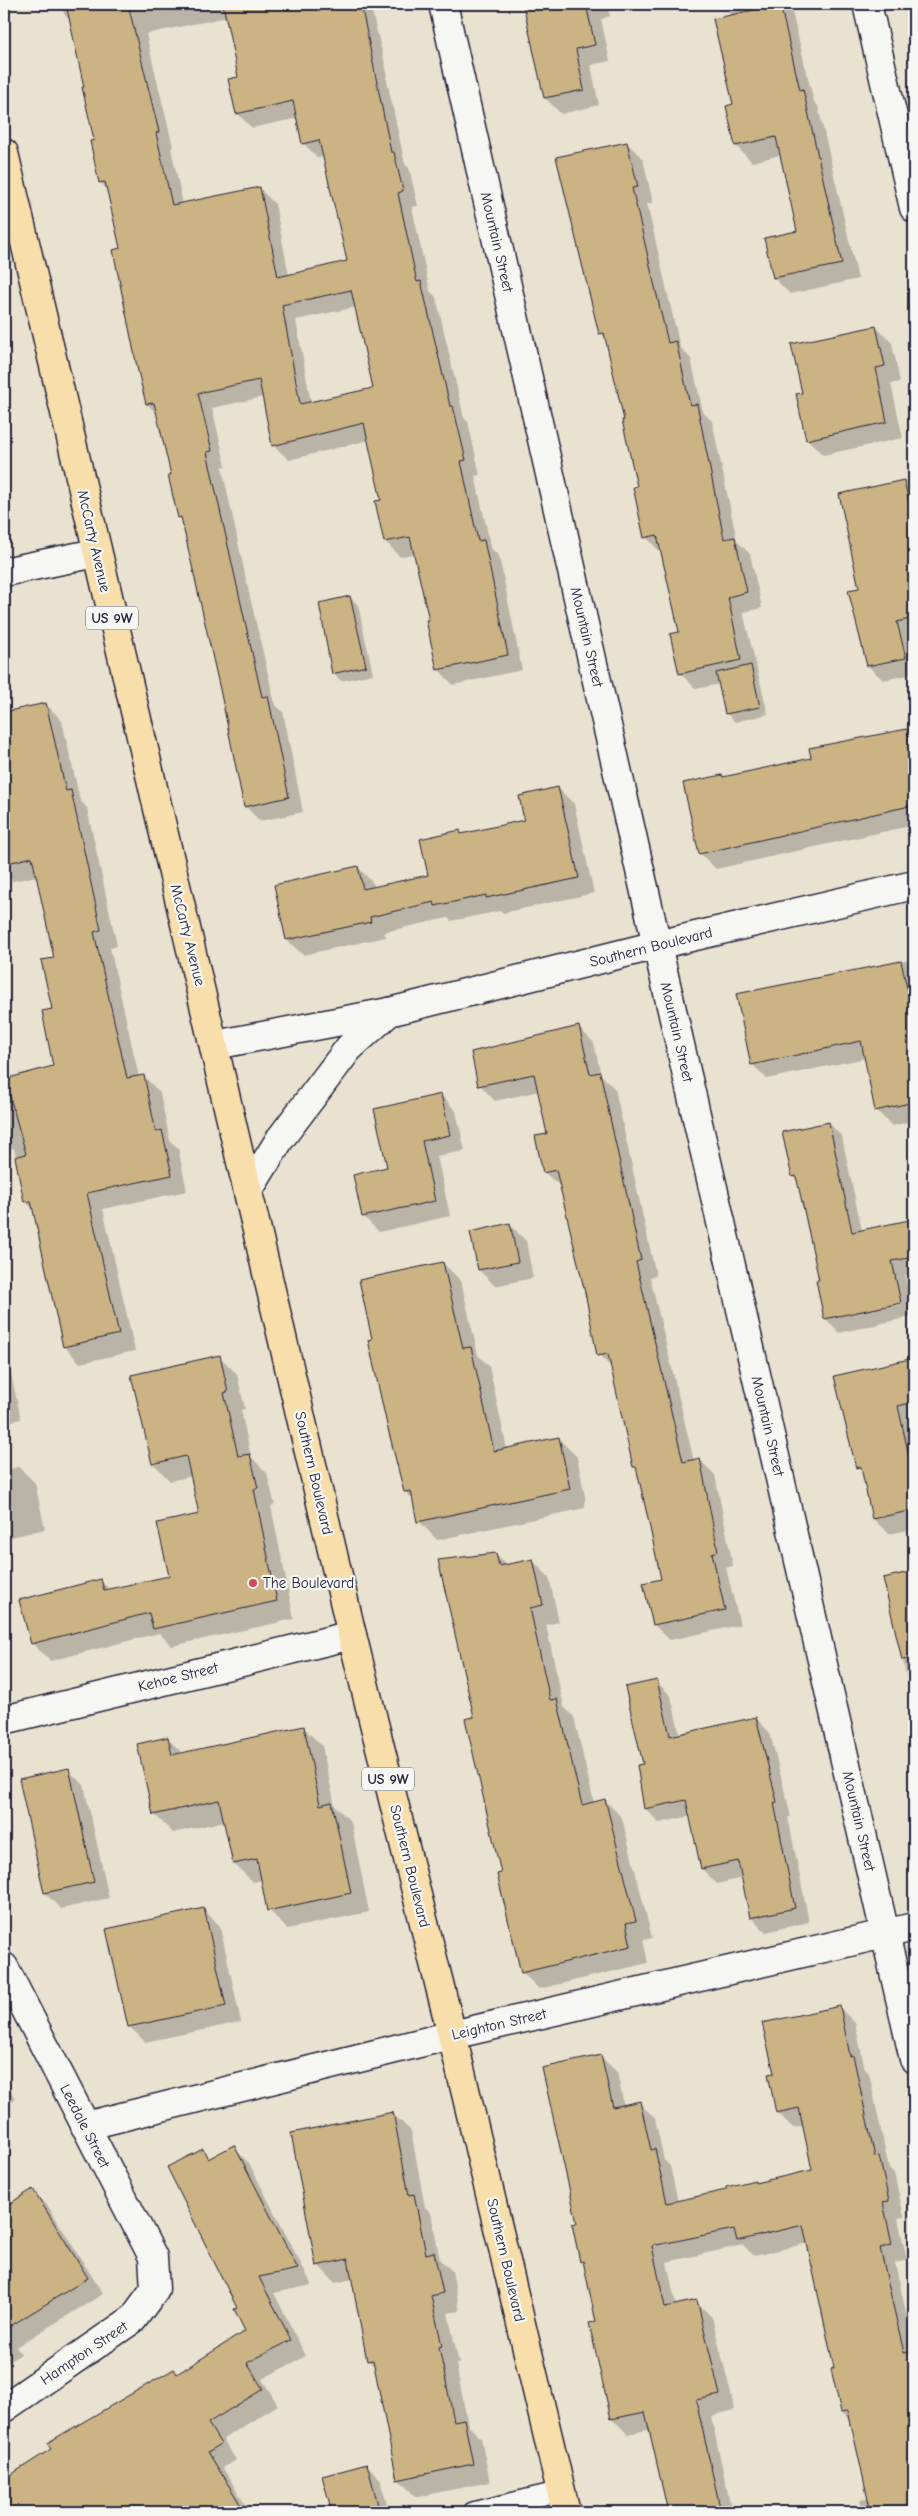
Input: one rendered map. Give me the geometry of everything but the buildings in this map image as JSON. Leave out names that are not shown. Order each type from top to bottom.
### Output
[{"type":"main road","name":"McCarty Avenue","points":[[4,153],[96,553],[215,1045]]},
{"type":"main road","name":"Southern Boulevard","points":[[215,1045],[352,1635],[452,2035],[563,2502]]},
{"type":"street","name":"Mountain Street","points":[[443,4],[657,945],[914,2059]]},
{"type":"street","points":[[867,4],[914,208]]},
{"type":"street","points":[[4,572],[96,553]]},
{"type":"street","name":"Southern Boulevard","points":[[215,1045],[389,1012],[657,945],[914,885]]},
{"type":"street","name":"Southern Boulevard","points":[[248,1191],[280,1139],[349,1048],[389,1012]]},
{"type":"street","name":"Kehoe Street","points":[[4,1720],[352,1635]]},
{"type":"street","name":"Leighton Street","points":[[85,2126],[452,2035],[914,1927]]},
{"type":"street","name":"Leedale Street","points":[[4,1967],[153,2257],[155,2289]]},
{"type":"street","name":"Hampton Street","points":[[4,2408],[133,2319],[155,2289]]},
{"type":"lane","points":[[473,2512],[563,2502]]},
{"type":"place","name":"The Boulevard","points":[[253,1583]]}]
